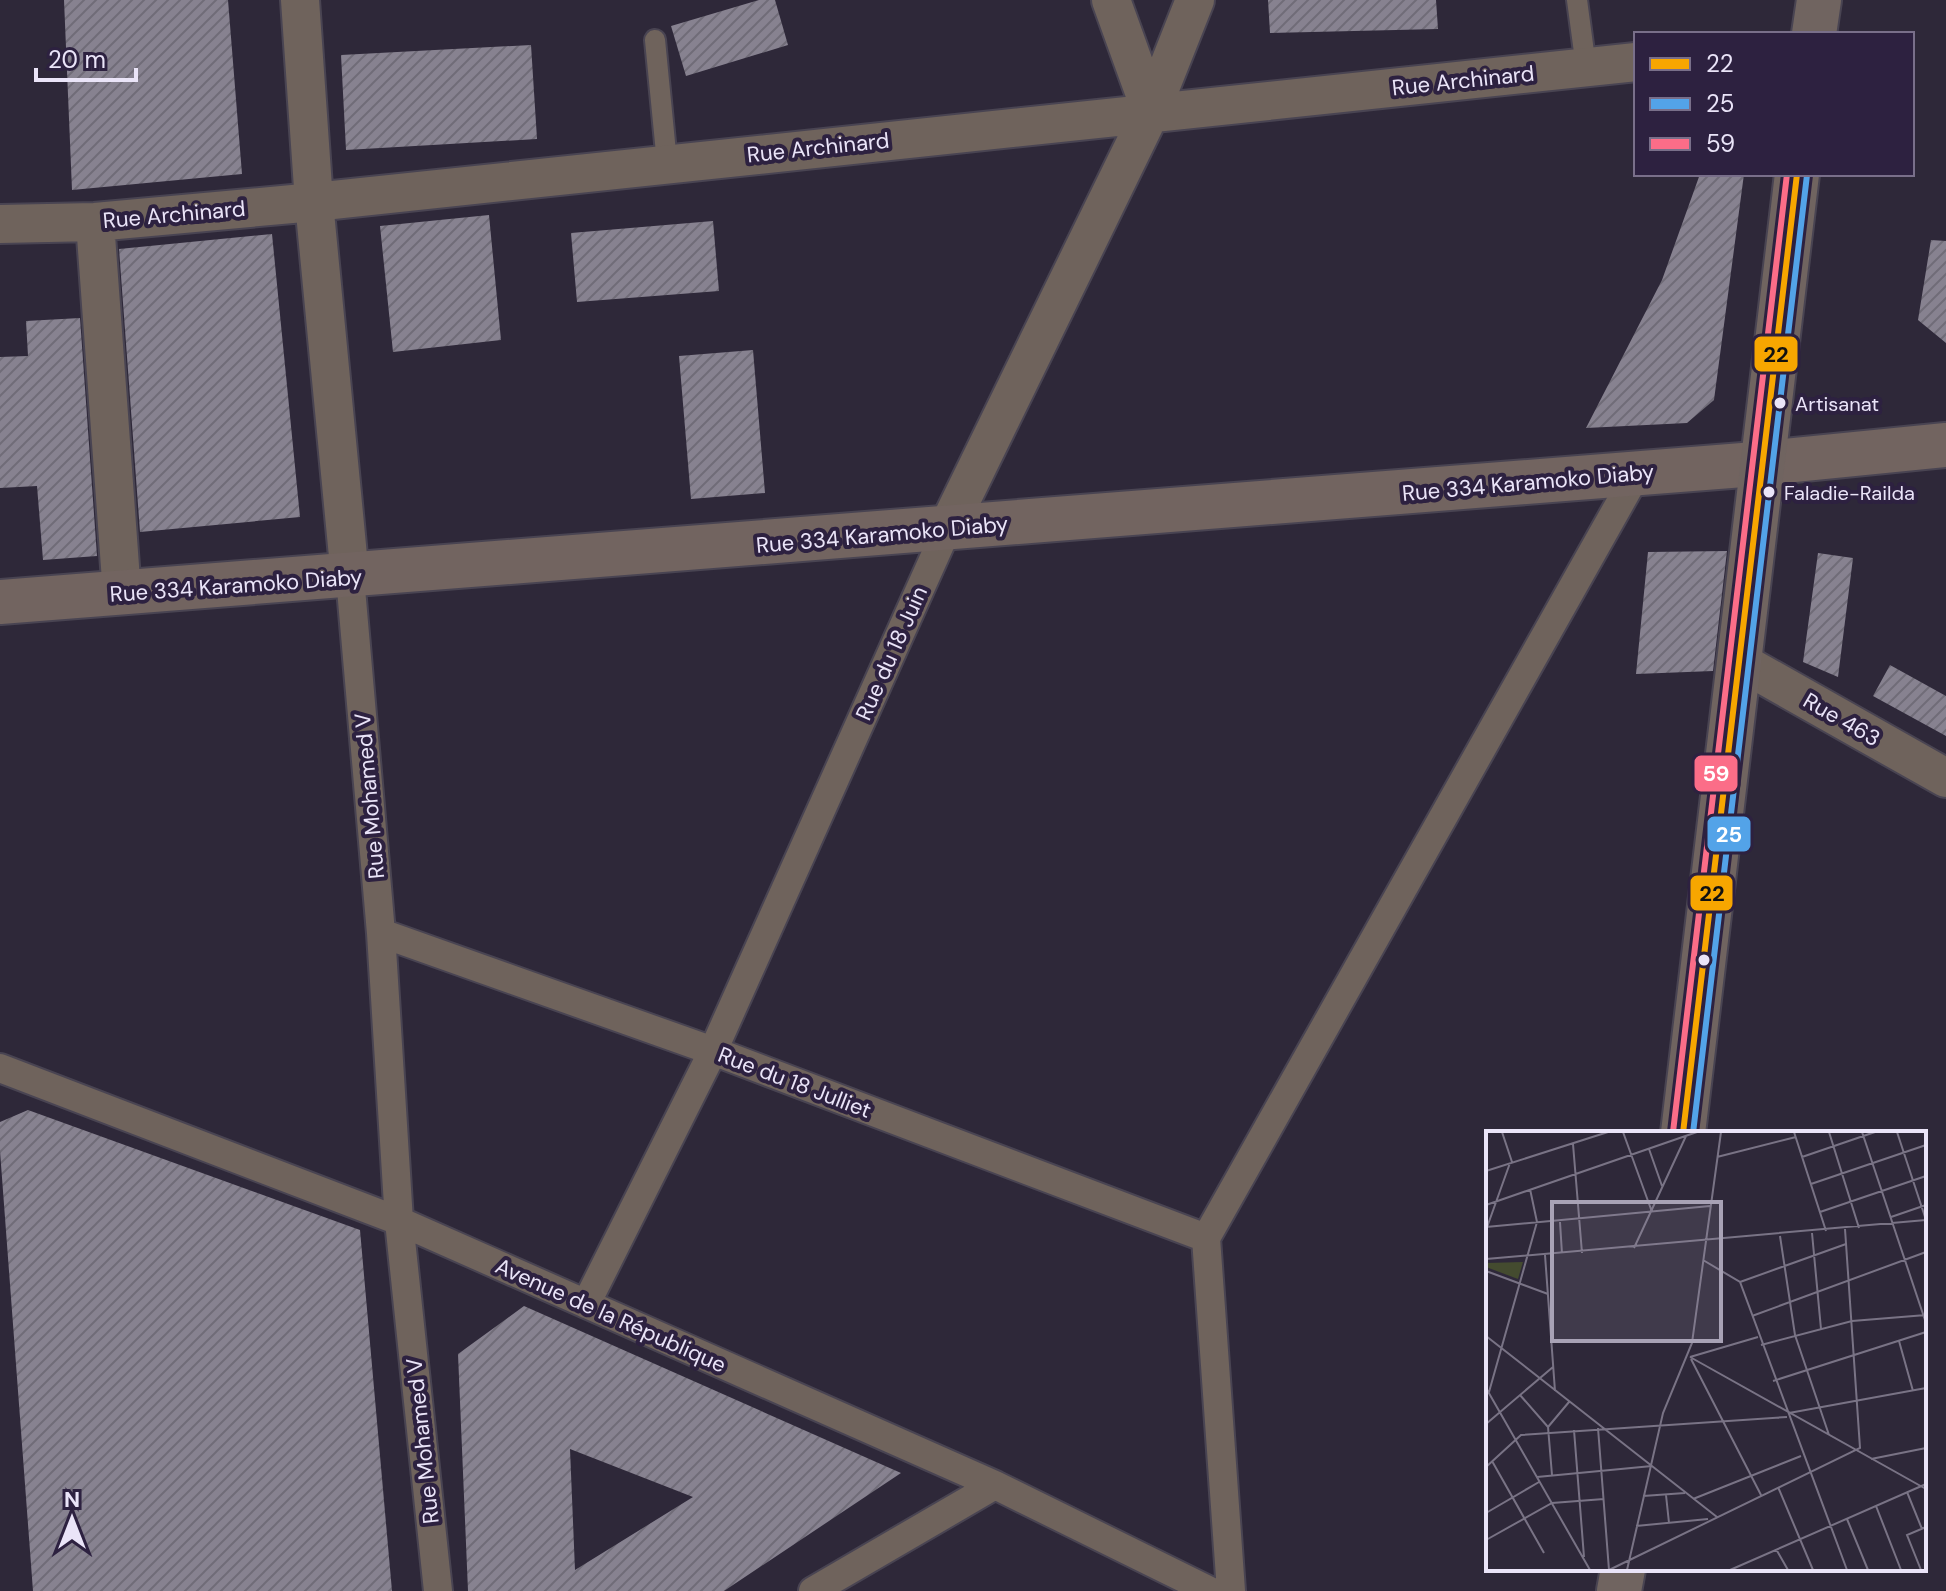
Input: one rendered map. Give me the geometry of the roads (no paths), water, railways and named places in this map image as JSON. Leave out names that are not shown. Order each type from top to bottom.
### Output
[{"type":"main road","points":[[1814,32],[1819,0]]},
{"type":"main road","points":[[1683,1131],[1797,176]]},
{"type":"main road","name":"Rue 334 Karamoko Diaby","points":[[0,602],[947,529],[1946,445]]},
{"type":"main road","points":[[1619,1591],[1623,1571]]},
{"type":"street","name":"Rue Mohamed V","points":[[300,0],[314,202],[381,933],[399,1221],[438,1591]]},
{"type":"street","points":[[1111,0],[1151,111]]},
{"type":"street","name":"Rue du 18 Juin","points":[[586,1304],[713,1051],[947,529],[1151,111],[1195,0]]},
{"type":"street","name":"Rue Archinard","points":[[0,224],[95,222],[314,202],[1634,62]]},
{"type":"street","points":[[95,222],[122,594]]},
{"type":"street","points":[[1231,1591],[1206,1238],[1637,473]]},
{"type":"street","name":"Rue 463","points":[[1737,660],[1946,778]]},
{"type":"street","name":"Rue du 18 Julliet","points":[[381,933],[713,1051],[1206,1238]]},
{"type":"street","name":"Avenue de la République","points":[[0,1068],[399,1221],[995,1485],[1210,1591]]},
{"type":"street","points":[[813,1591],[995,1485]]},
{"type":"lane","points":[[1577,0],[1586,67]]},
{"type":"lane","points":[[655,40],[667,163]]},
{"type":"place","name":"Artisanat","points":[[1780,403]]},
{"type":"place","name":"Faladie-Railda","points":[[1769,492]]}]
